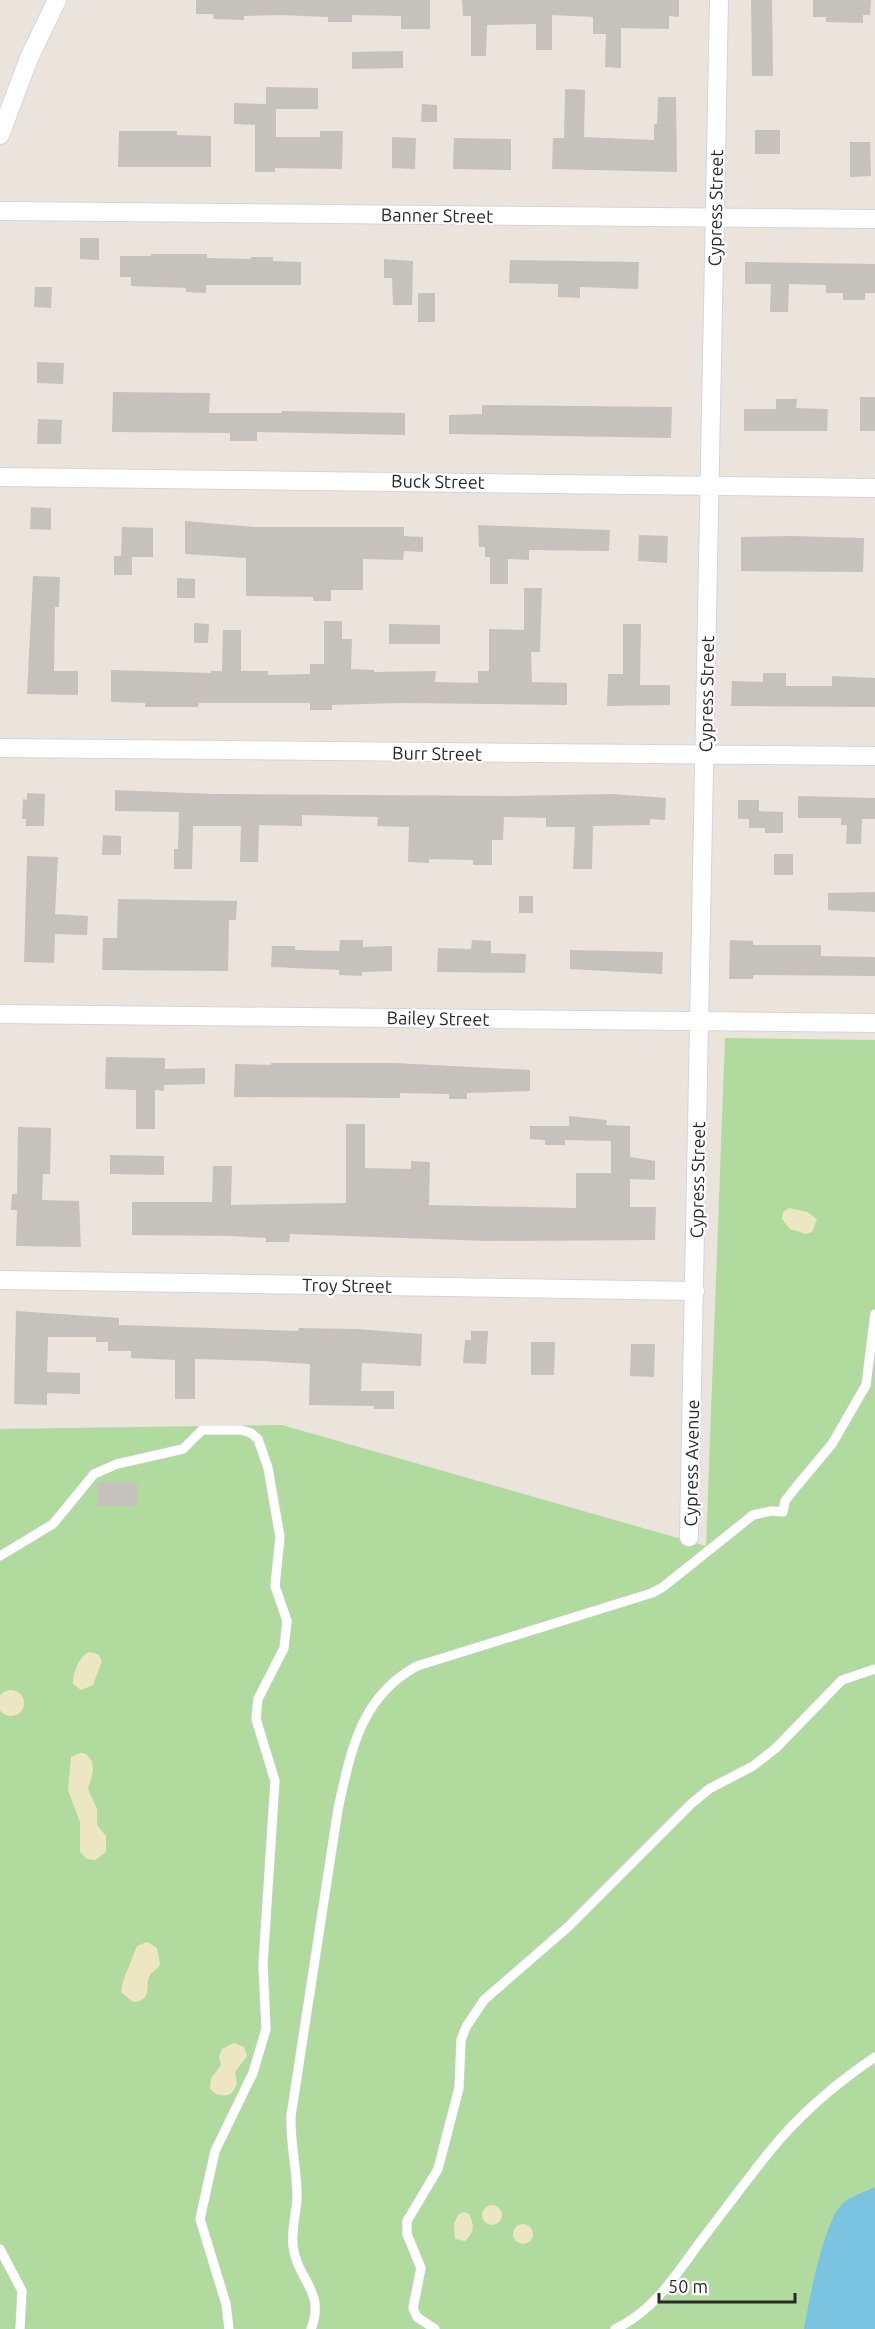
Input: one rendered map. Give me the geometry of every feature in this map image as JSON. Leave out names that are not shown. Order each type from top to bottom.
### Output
[{"type":"street","points":[[0,135],[29,58],[57,0]]},
{"type":"street","name":"Cypress Street","points":[[693,1388],[719,0]]},
{"type":"street","name":"Banner Street","points":[[0,211],[875,219]]},
{"type":"street","name":"Buck Street","points":[[0,477],[875,488]]},
{"type":"street","name":"Burr Street","points":[[0,748],[875,756]]},
{"type":"street","name":"Bailey Street","points":[[0,1014],[875,1023]]},
{"type":"street","name":"Troy Street","points":[[0,1280],[695,1291]]},
{"type":"street","name":"Cypress Avenue","points":[[689,1537],[693,1388]]},
{"type":"lane","points":[[311,2329],[317,2303],[293,2243],[297,2196],[291,2146],[291,2116],[338,1809],[350,1754],[360,1727],[388,1687],[402,1674],[417,1666],[652,1593],[663,1587],[753,1515],[771,1511],[783,1512],[785,1501],[832,1444],[866,1385],[875,1314]]},
{"type":"lane","points":[[0,1556],[53,1524],[86,1480],[105,1468],[183,1449],[202,1430],[241,1430],[251,1433],[258,1439],[268,1468],[280,1537],[275,1586],[287,1621],[284,1648],[258,1699],[256,1719],[275,1781],[263,1964],[266,2029],[254,2073],[215,2151],[200,2219],[226,2304],[229,2329]]},
{"type":"lane","points":[[435,2329],[417,2317],[413,2308],[420,2283],[421,2268],[407,2234],[407,2221],[438,2169],[459,2088],[461,2040],[474,2012],[587,1909],[691,1804],[709,1789],[753,1766],[776,1748],[842,1680],[875,1669]]},
{"type":"lane","points":[[615,2329],[645,2311],[672,2284],[725,2208],[788,2130],[833,2086],[875,2057]]},
{"type":"lane","points":[[0,2249],[22,2291],[20,2329]]},
{"type":"green space","points":[[725,1038],[875,1040],[875,2329],[0,2329],[0,1429],[282,1425],[706,1546]]},
{"type":"sand","points":[[789,1208],[807,1212],[817,1219],[812,1232],[806,1234],[790,1229],[782,1219],[783,1212]]},
{"type":"sand","points":[[89,1652],[98,1654],[102,1661],[93,1685],[81,1690],[73,1684],[74,1675],[77,1665]]},
{"type":"sand","points":[[11,1690],[20,1694],[24,1703],[20,1712],[11,1716],[2,1712],[-2,1703],[2,1694]]},
{"type":"sand","points":[[80,1753],[86,1754],[92,1761],[93,1771],[88,1789],[97,1809],[97,1825],[106,1836],[106,1852],[95,1860],[87,1859],[80,1852],[80,1822],[68,1790],[71,1757]]},
{"type":"sand","points":[[147,1942],[157,1948],[160,1964],[148,1979],[144,1998],[133,2002],[121,1992],[123,1981],[137,1946]]},
{"type":"sand","points":[[234,2043],[244,2047],[247,2056],[235,2072],[237,2084],[233,2092],[227,2095],[218,2094],[210,2088],[211,2078],[221,2065],[219,2057],[222,2049]]},
{"type":"sand","points":[[492,2205],[499,2208],[502,2215],[499,2222],[492,2225],[485,2222],[482,2215],[485,2208]]},
{"type":"sand","points":[[464,2212],[469,2214],[473,2226],[472,2232],[465,2241],[455,2239],[454,2223],[459,2214]]},
{"type":"sand","points":[[523,2224],[530,2227],[533,2234],[530,2241],[523,2244],[516,2241],[513,2234],[516,2227]]},
{"type":"water","points":[[875,2187],[875,2329],[804,2329],[823,2245],[835,2214],[845,2201]]},
{"type":"building","points":[[196,0],[430,0],[430,29],[401,29],[401,16],[352,15],[352,22],[328,22],[328,17],[280,15],[244,16],[244,20],[214,19],[213,14],[196,14]]},
{"type":"building","points":[[462,0],[679,0],[679,17],[669,16],[669,29],[621,28],[621,68],[605,67],[606,34],[593,34],[593,17],[552,15],[552,50],[536,50],[536,24],[487,25],[486,56],[471,56],[471,16],[463,16]]},
{"type":"building","points":[[751,0],[772,0],[773,76],[752,76]]},
{"type":"building","points":[[813,0],[871,0],[870,15],[863,15],[863,23],[826,22],[826,17],[813,17]]},
{"type":"building","points":[[403,51],[403,68],[352,69],[352,52]]},
{"type":"building","points":[[266,87],[318,88],[318,109],[276,109],[276,137],[320,137],[320,131],[343,131],[342,169],[275,168],[275,172],[255,172],[255,125],[234,124],[234,103],[266,104]]},
{"type":"building","points":[[565,89],[585,90],[584,137],[654,140],[658,97],[676,97],[677,172],[552,169],[553,138],[564,138]]},
{"type":"building","points":[[422,104],[437,105],[437,122],[421,122]]},
{"type":"building","points":[[755,130],[780,130],[780,154],[755,154]]},
{"type":"building","points":[[119,131],[177,131],[177,135],[211,136],[211,167],[118,167]]},
{"type":"building","points":[[392,137],[416,138],[415,169],[392,168]]},
{"type":"building","points":[[454,138],[511,139],[511,170],[453,169]]},
{"type":"building","points":[[850,142],[870,142],[871,176],[850,177]]},
{"type":"building","points":[[80,238],[99,238],[99,260],[80,259]]},
{"type":"building","points":[[151,254],[207,254],[207,258],[273,257],[273,261],[301,262],[301,285],[206,285],[206,293],[186,292],[186,288],[131,286],[131,277],[120,277],[120,256],[151,256]]},
{"type":"building","points":[[384,259],[413,261],[412,305],[393,305],[392,278],[384,278]]},
{"type":"building","points":[[510,260],[639,262],[638,289],[580,287],[580,298],[558,297],[558,284],[509,283]]},
{"type":"building","points":[[745,262],[875,264],[875,293],[865,293],[865,300],[843,300],[843,293],[826,293],[826,285],[789,284],[788,312],[770,312],[771,284],[745,284]]},
{"type":"building","points":[[35,287],[52,287],[51,308],[34,307]]},
{"type":"building","points":[[418,293],[435,293],[435,322],[418,322]]},
{"type":"building","points":[[37,362],[64,363],[63,384],[37,383]]},
{"type":"building","points":[[113,392],[210,393],[209,413],[282,413],[282,411],[405,413],[405,435],[257,432],[257,441],[230,441],[230,433],[112,432]]},
{"type":"building","points":[[860,397],[875,397],[875,431],[860,431]]},
{"type":"building","points":[[776,399],[797,399],[796,408],[828,409],[827,431],[744,431],[744,409],[776,409]]},
{"type":"building","points":[[482,405],[672,407],[671,438],[449,434],[449,415],[482,414]]},
{"type":"building","points":[[38,419],[62,420],[61,444],[37,444]]},
{"type":"building","points":[[31,507],[51,508],[51,530],[30,529]]},
{"type":"building","points":[[185,521],[253,527],[404,527],[404,536],[423,537],[423,552],[404,551],[403,560],[363,559],[363,590],[331,590],[331,601],[313,601],[313,597],[246,596],[246,558],[185,554]]},
{"type":"building","points":[[478,525],[610,530],[609,551],[529,550],[529,560],[508,559],[508,584],[490,584],[490,557],[485,557],[485,547],[479,547]]},
{"type":"building","points":[[122,527],[153,528],[153,557],[132,557],[132,575],[114,575],[114,556],[121,556]]},
{"type":"building","points":[[639,535],[668,536],[667,563],[638,561]]},
{"type":"building","points":[[741,537],[864,538],[863,572],[741,571]]},
{"type":"building","points":[[33,576],[60,577],[59,607],[55,607],[54,671],[78,671],[78,695],[27,694]]},
{"type":"building","points":[[177,578],[195,579],[195,598],[177,598]]},
{"type":"building","points":[[524,588],[542,588],[540,652],[531,652],[532,682],[567,683],[567,705],[401,703],[332,705],[332,710],[310,710],[310,703],[199,703],[198,707],[145,707],[145,703],[111,702],[111,670],[211,673],[211,671],[222,671],[223,630],[241,630],[241,671],[268,671],[268,675],[310,674],[310,664],[324,664],[324,621],[342,621],[342,639],[352,639],[351,669],[374,670],[374,672],[436,671],[435,682],[478,683],[478,671],[489,671],[489,629],[524,630]]},
{"type":"building","points":[[194,623],[209,624],[208,643],[194,643]]},
{"type":"building","points":[[389,624],[440,625],[440,644],[389,644]]},
{"type":"building","points":[[623,624],[641,624],[640,685],[670,685],[670,705],[607,706],[608,674],[623,674]]},
{"type":"building","points":[[763,673],[786,673],[786,686],[832,686],[832,676],[875,678],[875,707],[731,706],[732,681],[763,682]]},
{"type":"building","points":[[115,790],[212,794],[513,796],[612,794],[666,798],[665,820],[650,819],[650,825],[593,826],[592,869],[573,869],[575,827],[546,827],[546,818],[504,817],[503,840],[492,840],[492,865],[473,865],[473,860],[429,859],[429,863],[408,862],[409,827],[377,826],[378,817],[302,815],[302,826],[259,825],[258,862],[240,862],[241,826],[193,826],[192,869],[174,869],[174,849],[178,849],[179,812],[115,811]]},
{"type":"building","points":[[27,793],[45,794],[44,826],[26,826],[26,819],[22,819],[23,799],[27,800]]},
{"type":"building","points":[[798,796],[875,798],[875,819],[862,819],[861,844],[846,844],[847,825],[841,825],[841,818],[798,818]]},
{"type":"building","points":[[738,800],[759,800],[759,811],[783,812],[783,833],[765,833],[765,828],[749,828],[749,819],[738,819]]},
{"type":"building","points":[[103,835],[121,836],[121,855],[102,855]]},
{"type":"building","points":[[774,854],[793,854],[793,875],[774,875]]},
{"type":"building","points":[[27,856],[58,857],[55,914],[88,916],[87,935],[55,934],[54,963],[24,962]]},
{"type":"building","points":[[875,892],[875,912],[828,910],[828,893]]},
{"type":"building","points":[[519,896],[533,896],[533,913],[519,913]]},
{"type":"building","points":[[118,899],[237,901],[236,920],[229,920],[228,971],[102,970],[103,938],[117,938]]},
{"type":"building","points":[[340,940],[363,940],[363,947],[392,946],[392,971],[362,972],[362,976],[339,975],[339,970],[271,967],[272,946],[295,946],[295,950],[339,951]]},
{"type":"building","points":[[472,940],[491,941],[491,953],[526,954],[525,973],[437,972],[438,948],[471,949]]},
{"type":"building","points":[[730,940],[753,941],[753,945],[821,945],[821,956],[875,957],[875,976],[753,975],[753,979],[729,979]]},
{"type":"building","points":[[570,950],[663,952],[662,974],[570,969]]},
{"type":"building","points":[[106,1057],[165,1058],[165,1069],[205,1068],[205,1084],[164,1085],[164,1091],[155,1090],[155,1129],[136,1129],[136,1090],[105,1089]]},
{"type":"building","points":[[271,1063],[394,1063],[530,1070],[530,1091],[467,1093],[467,1099],[449,1099],[449,1094],[400,1093],[400,1098],[234,1097],[235,1064],[271,1065]]},
{"type":"building","points":[[569,1116],[607,1120],[606,1125],[630,1126],[630,1157],[655,1161],[655,1180],[630,1179],[630,1207],[656,1207],[655,1240],[488,1241],[290,1234],[289,1242],[266,1242],[266,1238],[232,1236],[132,1235],[132,1202],[212,1202],[213,1166],[232,1166],[231,1205],[346,1203],[346,1124],[365,1124],[365,1168],[411,1169],[411,1161],[430,1162],[429,1205],[576,1208],[576,1173],[611,1173],[611,1141],[565,1140],[565,1145],[545,1145],[545,1140],[530,1139],[530,1126],[569,1126]]},
{"type":"building","points":[[18,1127],[51,1128],[50,1174],[43,1174],[42,1200],[79,1201],[81,1247],[16,1246],[17,1210],[11,1210],[12,1194],[17,1194]]},
{"type":"building","points":[[110,1155],[164,1156],[164,1175],[110,1174]]},
{"type":"building","points":[[16,1311],[119,1318],[119,1325],[298,1331],[299,1328],[356,1329],[422,1334],[421,1366],[362,1363],[361,1391],[394,1391],[394,1409],[374,1409],[374,1406],[309,1405],[310,1364],[263,1361],[195,1359],[195,1399],[175,1399],[175,1360],[131,1358],[131,1351],[108,1351],[108,1342],[96,1342],[96,1337],[48,1337],[47,1372],[80,1373],[80,1394],[47,1393],[47,1405],[14,1404]]},
{"type":"building","points":[[471,1331],[488,1331],[486,1364],[463,1363],[465,1340],[471,1340]]},
{"type":"building","points":[[531,1342],[555,1342],[554,1375],[531,1375]]},
{"type":"building","points":[[631,1344],[655,1344],[654,1377],[630,1376]]},
{"type":"building","points":[[97,1482],[137,1482],[137,1506],[97,1506]]}]
